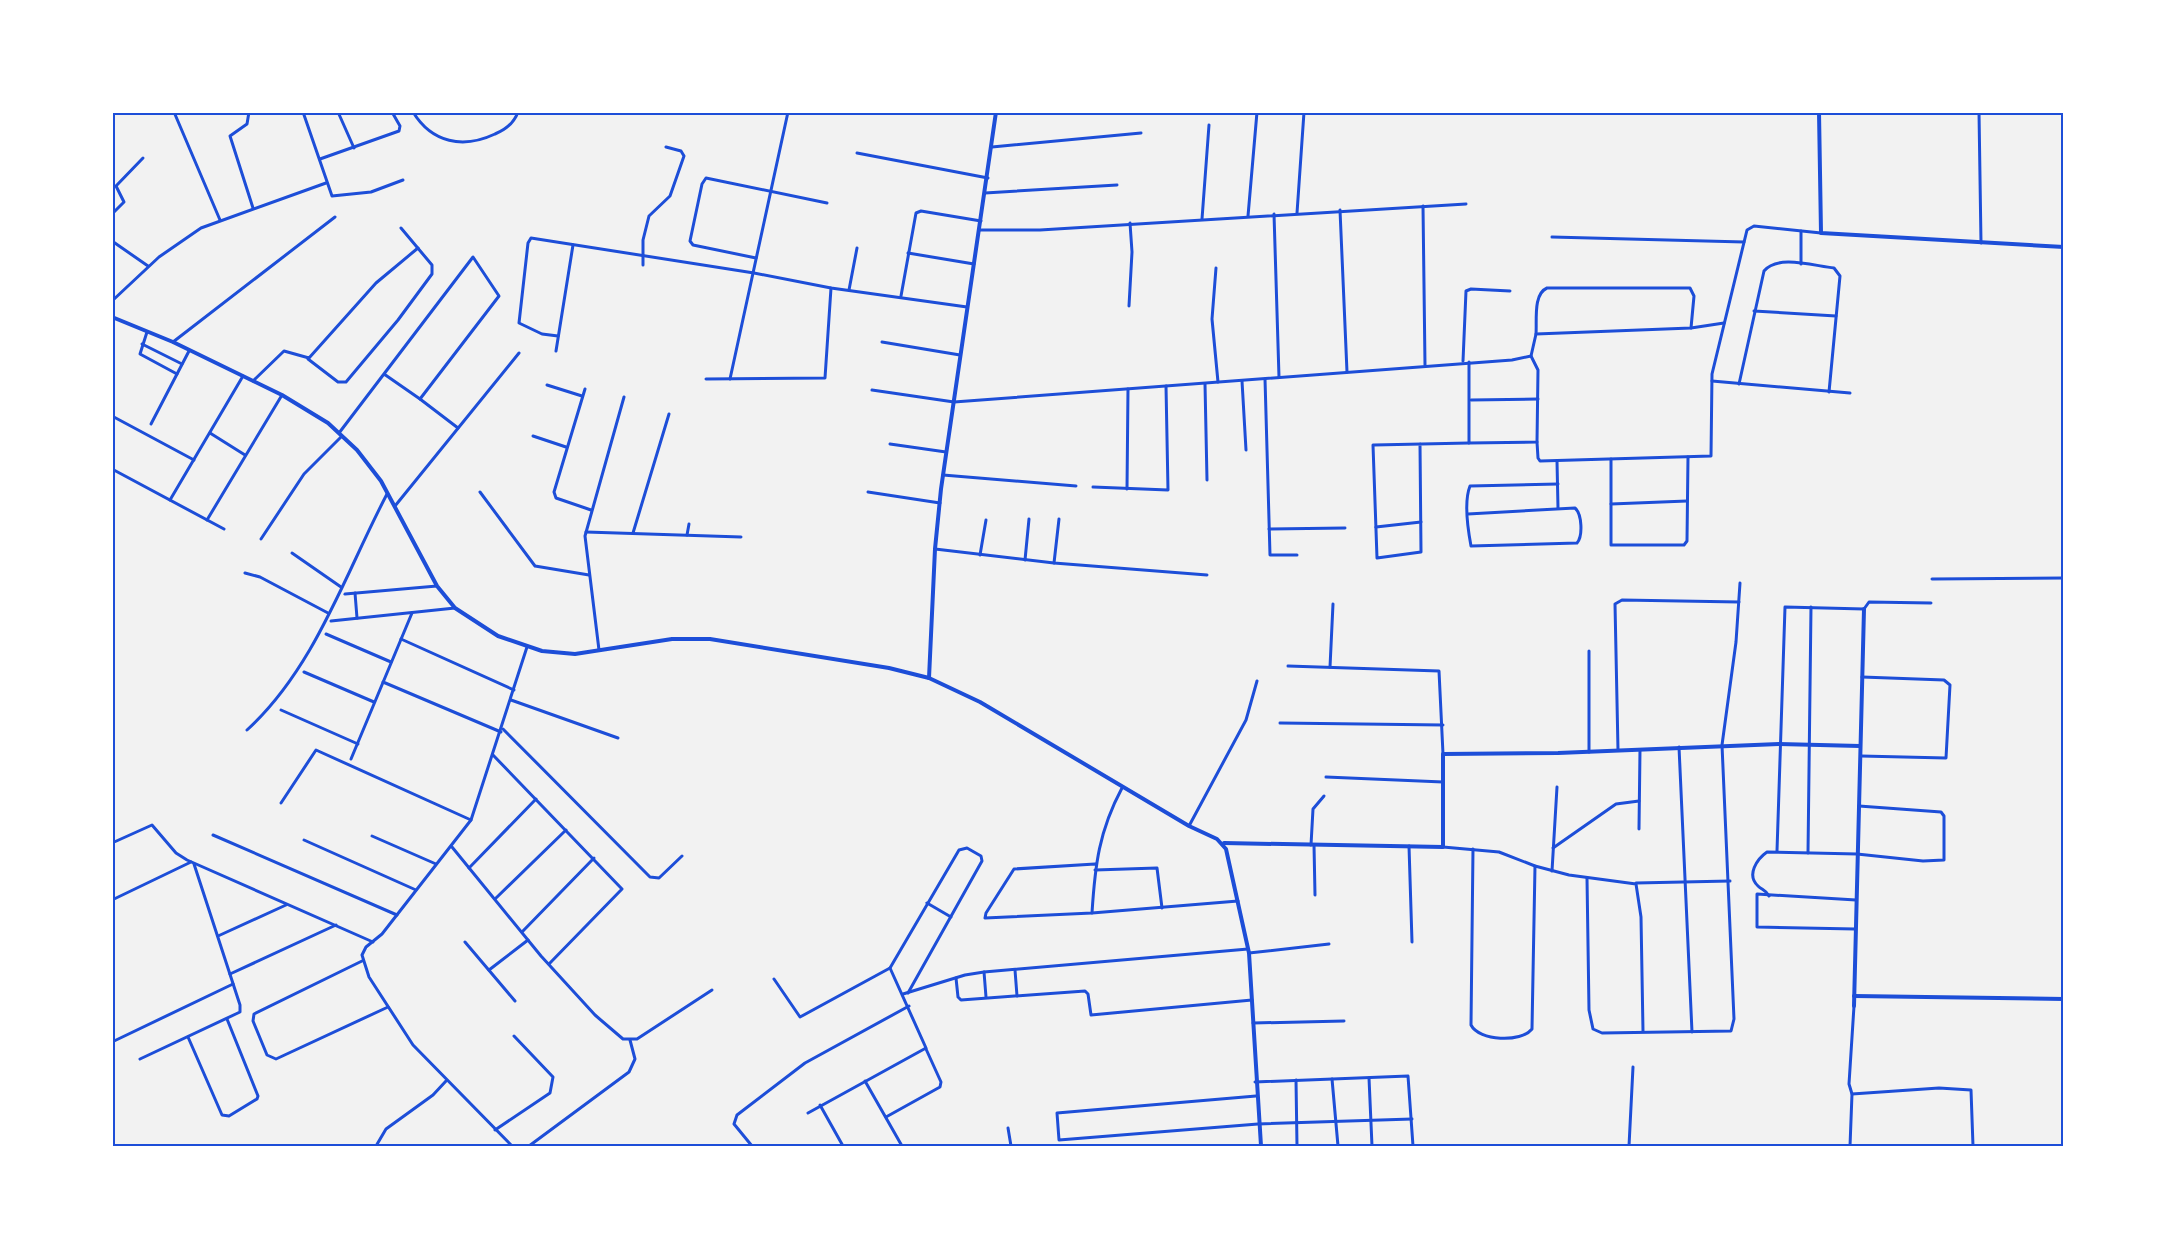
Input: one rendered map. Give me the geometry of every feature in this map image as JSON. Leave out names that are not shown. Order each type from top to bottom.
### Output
[{"type":"street","points":[[174,112],[220,220]]},
{"type":"street","points":[[249,112],[247,124],[230,136],[253,208]]},
{"type":"street","points":[[303,112],[330,194],[335,197],[371,192],[403,180]]},
{"type":"street","points":[[338,112],[354,148]]},
{"type":"street","points":[[320,159],[399,130],[400,126],[392,112]]},
{"type":"street","points":[[413,112],[429,132],[443,140],[463,143],[480,141],[503,130],[518,112]]},
{"type":"street","points":[[730,379],[788,112]]},
{"type":"street","points":[[929,678],[935,549],[943,475],[996,112]]},
{"type":"street","points":[[1248,216],[1257,112]]},
{"type":"street","points":[[1297,213],[1304,112]]},
{"type":"street","points":[[1819,112],[1821,232]]},
{"type":"street","points":[[1979,112],[1981,243]]},
{"type":"street","points":[[1202,219],[1209,125]]},
{"type":"street","points":[[992,147],[1141,133]]},
{"type":"street","points":[[643,265],[643,240],[649,216],[670,196],[684,156],[681,151],[666,147]]},
{"type":"street","points":[[857,153],[987,178]]},
{"type":"street","points":[[112,214],[124,202],[114,184],[143,158]]},
{"type":"street","points":[[756,258],[693,245],[690,236],[702,184],[706,178],[827,203]]},
{"type":"street","points":[[112,301],[148,266],[179,242],[220,220],[326,183]]},
{"type":"street","points":[[985,193],[1117,185]]},
{"type":"street","points":[[980,230],[1013,232],[1274,214],[1466,204]]},
{"type":"street","points":[[1424,206],[1425,365]]},
{"type":"street","points":[[1340,210],[1347,372]]},
{"type":"street","points":[[901,297],[917,212],[981,221]]},
{"type":"street","points":[[1274,214],[1279,377]]},
{"type":"street","points":[[173,342],[335,217]]},
{"type":"street","points":[[1128,306],[1132,252],[1130,223]]},
{"type":"street","points":[[1691,328],[1694,297],[1690,288],[1547,288],[1541,291],[1538,297],[1536,333],[1531,356],[1538,369],[1537,442],[1539,460],[1708,457],[1712,454],[1712,381],[1744,242],[1751,227],[2064,247]]},
{"type":"street","points":[[253,381],[284,351],[308,359],[338,382],[346,382],[354,374],[432,274],[432,265],[401,228]]},
{"type":"street","points":[[1801,231],[1802,264]]},
{"type":"street","points":[[1552,237],[1744,242]]},
{"type":"street","points":[[558,336],[542,334],[519,323],[528,243],[534,238],[754,273],[831,288],[969,307]]},
{"type":"street","points":[[112,241],[148,266]]},
{"type":"street","points":[[556,351],[573,245]]},
{"type":"street","points":[[308,359],[376,283],[418,248]]},
{"type":"street","points":[[849,290],[857,248]]},
{"type":"street","points":[[908,253],[975,264]]},
{"type":"street","points":[[261,539],[292,489],[340,435],[473,257],[499,296],[420,399]]},
{"type":"street","points":[[1739,384],[1764,271],[1778,262],[1802,264],[1834,268],[1839,273],[1829,392]]},
{"type":"street","points":[[1216,268],[1212,319],[1218,383]]},
{"type":"street","points":[[706,379],[825,378],[831,288]]},
{"type":"street","points":[[1463,362],[1466,291],[1471,289],[1510,291]]},
{"type":"street","points":[[1754,311],[1837,316]]},
{"type":"street","points":[[112,317],[173,342],[308,409],[357,450],[388,492],[419,558],[455,608],[498,636],[527,647],[553,652],[599,652],[672,639],[710,639],[889,669],[929,678],[980,702],[1122,788],[1223,843],[1473,849],[1505,853],[1535,866],[1587,878],[1634,883],[1730,880]]},
{"type":"street","points":[[1536,333],[1691,328],[1724,323]]},
{"type":"street","points":[[147,332],[140,354],[177,374]]},
{"type":"street","points":[[882,342],[962,355]]},
{"type":"street","points":[[142,344],[182,364]]},
{"type":"street","points":[[151,424],[189,351]]},
{"type":"street","points":[[395,506],[519,353]]},
{"type":"street","points":[[872,390],[954,402],[1218,383],[1531,356]]},
{"type":"street","points":[[1469,362],[1469,443]]},
{"type":"street","points":[[384,374],[458,428]]},
{"type":"street","points":[[170,500],[243,376]]},
{"type":"street","points":[[1265,378],[1270,556],[1297,555]]},
{"type":"street","points":[[1242,381],[1246,450]]},
{"type":"street","points":[[1712,381],[1850,393]]},
{"type":"street","points":[[1205,384],[1207,480]]},
{"type":"street","points":[[547,385],[582,396]]},
{"type":"street","points":[[1093,487],[1166,491],[1169,488],[1166,386]]},
{"type":"street","points":[[585,389],[566,447],[554,495],[556,498],[591,510]]},
{"type":"street","points":[[1127,489],[1128,389]]},
{"type":"street","points":[[207,520],[282,395]]},
{"type":"street","points":[[599,652],[586,532],[624,397]]},
{"type":"street","points":[[1470,400],[1538,399]]},
{"type":"street","points":[[633,533],[669,414]]},
{"type":"street","points":[[112,416],[194,460]]},
{"type":"street","points":[[210,433],[245,455]]},
{"type":"street","points":[[533,436],[566,447]]},
{"type":"street","points":[[1420,444],[1421,552],[1379,559],[1376,557],[1373,446],[1420,444],[1537,442]]},
{"type":"street","points":[[890,444],[946,452]]},
{"type":"street","points":[[1611,459],[1612,546],[1684,545],[1687,541],[1688,457]]},
{"type":"street","points":[[1557,461],[1558,508]]},
{"type":"street","points":[[112,469],[224,529]]},
{"type":"street","points":[[943,475],[1076,486]]},
{"type":"street","points":[[1468,514],[1575,508],[1579,510],[1581,537],[1578,542],[1473,547],[1470,543],[1468,514],[1468,491],[1472,485],[1558,484]]},
{"type":"street","points":[[247,730],[277,701],[289,684],[328,613],[388,492]]},
{"type":"street","points":[[480,492],[535,566],[589,575]]},
{"type":"street","points":[[868,492],[940,503]]},
{"type":"street","points":[[1611,504],[1687,501]]},
{"type":"street","points":[[1025,560],[1029,519]]},
{"type":"street","points":[[1054,563],[1059,519]]},
{"type":"street","points":[[980,555],[986,520]]},
{"type":"street","points":[[1376,527],[1421,522]]},
{"type":"street","points":[[687,535],[689,524]]},
{"type":"street","points":[[1269,529],[1345,528]]},
{"type":"street","points":[[586,532],[741,537]]},
{"type":"street","points":[[935,549],[1054,563],[1207,575]]},
{"type":"street","points":[[292,554],[341,587]]},
{"type":"street","points":[[245,573],[261,577],[328,613]]},
{"type":"street","points":[[1932,579],[2064,578]]},
{"type":"street","points":[[1587,878],[1591,1028],[1602,1033],[1728,1032],[1732,1029],[1730,880],[1722,745],[1740,583]]},
{"type":"street","points":[[345,594],[437,586]]},
{"type":"street","points":[[355,593],[357,618]]},
{"type":"street","points":[[1618,750],[1615,604],[1622,600],[1739,602]]},
{"type":"street","points":[[1850,1146],[1852,1094],[1848,1084],[1854,1006],[1864,609],[1869,602],[1931,603]]},
{"type":"street","points":[[1330,667],[1333,604]]},
{"type":"street","points":[[1777,851],[1784,609],[1811,607],[1864,609]]},
{"type":"street","points":[[1808,853],[1811,607]]},
{"type":"street","points":[[331,621],[455,608]]},
{"type":"street","points":[[351,759],[412,613]]},
{"type":"street","points":[[326,634],[391,662]]},
{"type":"street","points":[[401,639],[514,690]]},
{"type":"street","points":[[512,1146],[413,1045],[362,962],[363,950],[397,915],[471,820],[494,755],[527,647]]},
{"type":"street","points":[[1589,651],[1589,752]]},
{"type":"street","points":[[1288,666],[1439,671],[1443,725],[1443,847]]},
{"type":"street","points":[[304,672],[375,702]]},
{"type":"street","points":[[1860,756],[1946,758],[1950,685],[1944,680],[1862,677]]},
{"type":"street","points":[[1189,826],[1246,720],[1257,681]]},
{"type":"street","points":[[383,682],[502,730],[650,877],[659,878],[682,856]]},
{"type":"street","points":[[511,700],[618,738]]},
{"type":"street","points":[[281,710],[358,744]]},
{"type":"street","points":[[1280,723],[1443,725]]},
{"type":"street","points":[[1443,754],[1589,752],[1722,745],[1860,746]]},
{"type":"street","points":[[1679,747],[1692,1032]]},
{"type":"street","points":[[1639,829],[1640,748]]},
{"type":"street","points":[[281,803],[316,750],[471,820]]},
{"type":"street","points":[[494,755],[621,886],[622,891],[549,964]]},
{"type":"street","points":[[1326,777],[1443,782]]},
{"type":"street","points":[[1552,871],[1557,787]]},
{"type":"street","points":[[1092,913],[1095,864],[1106,818],[1122,788]]},
{"type":"street","points":[[1315,895],[1312,845],[1313,809],[1324,796]]},
{"type":"street","points":[[469,868],[536,799]]},
{"type":"street","points":[[1553,848],[1616,804],[1639,801]]},
{"type":"street","points":[[1769,896],[1756,885],[1753,872],[1761,855],[1767,852],[1857,854],[1923,861],[1944,860],[1944,816],[1941,812],[1859,806]]},
{"type":"street","points":[[112,843],[152,825],[176,853],[192,863],[373,942]]},
{"type":"street","points":[[495,899],[566,830]]},
{"type":"street","points":[[213,836],[397,915]]},
{"type":"street","points":[[372,836],[436,864]]},
{"type":"street","points":[[304,840],[416,890]]},
{"type":"street","points":[[1223,843],[1249,951],[1255,1082],[1261,1146]]},
{"type":"street","points":[[1409,846],[1412,942]]},
{"type":"street","points":[[452,847],[549,964],[601,1021],[623,1039],[630,1040],[712,990]]},
{"type":"street","points":[[774,979],[798,1016],[802,1017],[890,968],[958,850],[967,848],[982,860],[908,993]]},
{"type":"street","points":[[1473,849],[1471,1025],[1481,1035],[1521,1037],[1532,1029],[1535,866]]},
{"type":"street","points":[[522,932],[594,858]]},
{"type":"street","points":[[112,900],[192,863]]},
{"type":"street","points":[[140,1059],[227,1019],[238,1013],[240,1009],[218,936],[192,863]]},
{"type":"street","points":[[1095,864],[1014,869],[984,916],[988,919],[1092,913],[1238,901]]},
{"type":"street","points":[[1095,870],[1158,868],[1162,908]]},
{"type":"street","points":[[1634,883],[1639,890],[1640,906],[1643,1031]]},
{"type":"street","points":[[1855,929],[1757,927],[1757,894],[1856,900]]},
{"type":"street","points":[[927,903],[951,917]]},
{"type":"street","points":[[218,936],[286,904]]},
{"type":"street","points":[[230,974],[336,925]]},
{"type":"street","points":[[488,970],[528,940]]},
{"type":"street","points":[[465,942],[515,1001]]},
{"type":"street","points":[[903,994],[984,972],[1329,944]]},
{"type":"street","points":[[362,962],[254,1014],[253,1021],[267,1055],[276,1059],[388,1007]]},
{"type":"street","points":[[886,1118],[940,1087],[941,1082],[909,1006],[890,968]]},
{"type":"street","points":[[1015,970],[1017,996]]},
{"type":"street","points":[[984,972],[986,997]]},
{"type":"street","points":[[956,978],[958,999],[1085,991],[1088,994],[1091,1015],[1252,1000]]},
{"type":"street","points":[[112,1042],[233,984]]},
{"type":"street","points":[[1854,996],[2064,999]]},
{"type":"street","points":[[752,1146],[734,1124],[737,1115],[805,1063],[909,1006]]},
{"type":"street","points":[[188,1037],[222,1115],[229,1116],[257,1100],[258,1096],[227,1019]]},
{"type":"street","points":[[1253,1023],[1344,1021]]},
{"type":"street","points":[[495,1130],[550,1093],[554,1084],[553,1077],[514,1036]]},
{"type":"street","points":[[529,1146],[629,1072],[635,1059],[630,1040]]},
{"type":"street","points":[[808,1113],[926,1048]]},
{"type":"street","points":[[1629,1146],[1633,1067]]},
{"type":"street","points":[[1255,1082],[1409,1077],[1413,1146]]},
{"type":"street","points":[[1369,1078],[1372,1146]]},
{"type":"street","points":[[1332,1079],[1334,1122],[1338,1146]]},
{"type":"street","points":[[1296,1080],[1297,1146]]},
{"type":"street","points":[[376,1146],[386,1129],[433,1095],[446,1081]]},
{"type":"street","points":[[865,1081],[902,1146]]},
{"type":"street","points":[[1852,1094],[1969,1089],[1973,1093],[1973,1146]]},
{"type":"street","points":[[1060,1146],[1057,1113],[1256,1096]]},
{"type":"street","points":[[820,1105],[843,1146]]},
{"type":"street","points":[[1059,1140],[1258,1124],[1412,1119]]},
{"type":"street","points":[[1008,1128],[1011,1146]]}]
